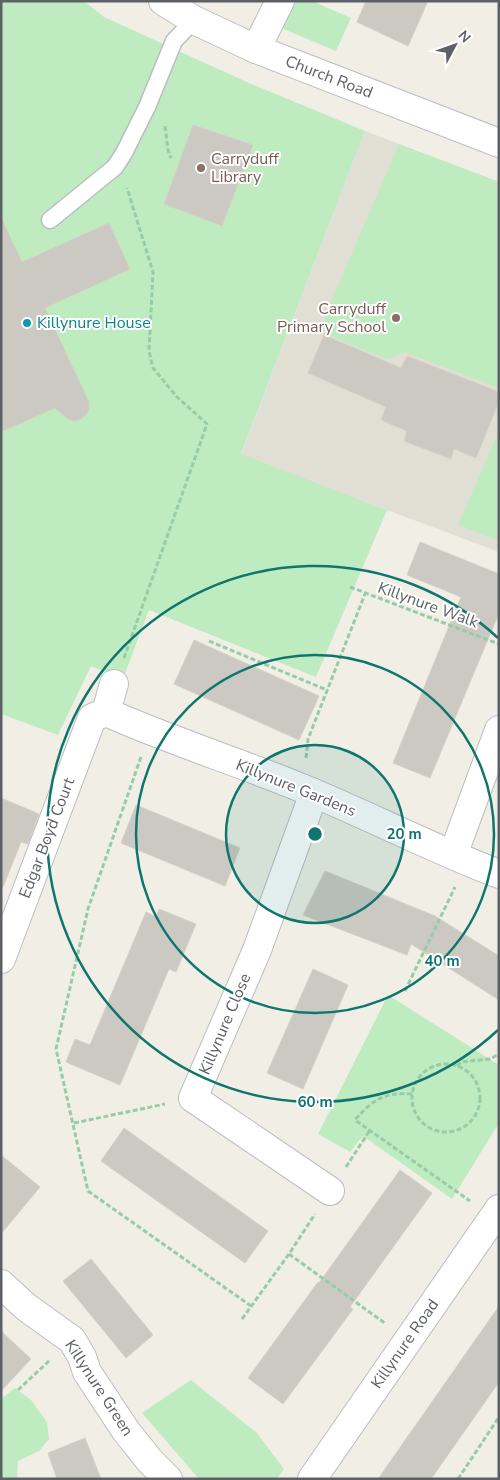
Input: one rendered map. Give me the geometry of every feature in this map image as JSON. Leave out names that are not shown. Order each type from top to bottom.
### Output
[{"type":"street","name":"Church Road","points":[[163,1],[194,20],[256,49],[499,143]]},
{"type":"street","points":[[256,49],[280,1]]},
{"type":"street","name":"Edgar Boyd Court","points":[[1,959],[99,715],[114,684]]},
{"type":"street","name":"Killynure Gardens","points":[[99,715],[153,733],[308,791],[499,874]]},
{"type":"street","points":[[460,858],[499,730]]},
{"type":"street","name":"Killynure Close","points":[[193,1098],[256,950],[308,791]]},
{"type":"street","points":[[193,1098],[330,1191]]},
{"type":"street","name":"Killynure Road","points":[[312,1479],[496,1213]]},
{"type":"street","name":"Killynure Green","points":[[1,1284],[26,1307],[72,1340],[82,1357],[87,1372],[126,1431],[150,1461],[168,1479]]},
{"type":"lane","points":[[50,220],[115,167],[147,106],[174,41],[194,20]]},
{"type":"path","points":[[164,126],[168,150],[172,158]]},
{"type":"path","points":[[114,684],[208,424],[177,397],[153,368],[149,351],[153,272],[126,184]]},
{"type":"path","name":"Killynure Walk","points":[[350,588],[499,644]]},
{"type":"path","points":[[308,791],[308,739],[365,594]]},
{"type":"path","points":[[208,641],[327,690]]},
{"type":"path","points":[[153,733],[145,747],[88,909],[56,1049],[88,1191],[251,1306]]},
{"type":"path","points":[[405,991],[460,858]]},
{"type":"path","points":[[457,1066],[461,1062],[490,1059],[499,1054]]},
{"type":"path","points":[[441,1064],[457,1066],[473,1077],[479,1088],[480,1100],[478,1111],[472,1121],[462,1128],[451,1132],[439,1132],[428,1127],[419,1119],[414,1108],[412,1094],[414,1085],[421,1075],[430,1068],[441,1064]]},
{"type":"path","points":[[412,1094],[396,1093],[368,1105],[355,1120],[496,1213]]},
{"type":"path","points":[[74,1123],[193,1098]]},
{"type":"path","points":[[242,1319],[289,1254],[370,1130]]},
{"type":"path","points":[[289,1254],[408,1340]]},
{"type":"path","points":[[18,1390],[56,1354]]},
{"type":"path","points":[[458,1479],[499,1417]]},
{"type":"shaded area","name":"Carryduff Primary School","points":[[365,131],[499,182],[499,552],[241,455]]},
{"type":"green space","points":[[1,1],[84,1],[104,17],[249,83],[365,131],[241,454],[387,510],[316,677],[149,610],[123,679],[91,666],[58,735],[1,714]]},
{"type":"green space","points":[[295,1],[312,1],[351,18],[336,51],[281,28]]},
{"type":"green space","points":[[399,144],[499,182],[499,388],[405,352],[388,360],[331,336],[324,318]]},
{"type":"green space","points":[[499,431],[499,541],[458,525]]},
{"type":"green space","points":[[388,995],[499,1065],[499,1123],[452,1199],[363,1136],[350,1152],[318,1134]]},
{"type":"green space","points":[[191,1380],[257,1433],[284,1469],[277,1479],[199,1479],[142,1413]]},
{"type":"green space","points":[[15,1388],[31,1400],[47,1422],[49,1439],[39,1451],[18,1461],[17,1479],[1,1479],[1,1399]]},
{"type":"building","points":[[366,1],[428,1],[408,46],[357,22]]},
{"type":"building","name":"Carryduff Library","points":[[193,125],[253,145],[222,226],[164,204]]},
{"type":"building","name":"Killynure House","points":[[1,217],[22,262],[109,223],[130,269],[45,308],[89,402],[89,409],[81,419],[74,421],[68,419],[55,408],[1,432]]},
{"type":"building","points":[[324,335],[401,368],[407,356],[499,392],[499,401],[476,458],[454,449],[451,459],[404,441],[407,431],[381,420],[386,407],[308,373]]},
{"type":"building","points":[[420,542],[499,574],[499,613],[430,778],[393,763],[461,597],[407,575]]},
{"type":"building","points":[[194,640],[319,696],[299,740],[174,684]]},
{"type":"building","points":[[1,798],[39,814],[28,844],[21,842],[3,887],[1,887]]},
{"type":"building","points":[[136,805],[240,848],[225,886],[121,843]]},
{"type":"building","points":[[325,871],[435,916],[499,956],[499,1000],[411,944],[407,955],[303,915]]},
{"type":"building","points":[[159,909],[196,924],[176,972],[169,969],[120,1085],[66,1062],[75,1039],[90,1045],[146,912],[156,917]]},
{"type":"building","points":[[313,969],[348,985],[303,1089],[267,1073]]},
{"type":"building","points":[[124,1128],[268,1231],[245,1263],[101,1161]]},
{"type":"building","points":[[1,1155],[40,1187],[1,1234]]},
{"type":"building","points":[[400,1170],[432,1193],[350,1307],[353,1309],[283,1404],[248,1378]]},
{"type":"building","points":[[91,1259],[153,1335],[126,1358],[63,1281]]},
{"type":"building","points":[[499,1306],[499,1382],[431,1479],[378,1479]]},
{"type":"building","points":[[1,1331],[31,1359],[1,1391]]},
{"type":"building","points":[[85,1438],[101,1479],[57,1479],[48,1453]]},
{"type":"place","name":"Carryduff Library","points":[[201,168]]},
{"type":"place","name":"Carryduff Primary School","points":[[396,318]]},
{"type":"place","name":"Killynure House","points":[[27,323]]}]
